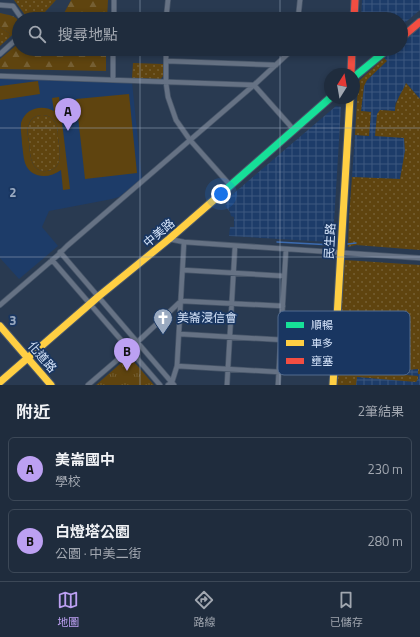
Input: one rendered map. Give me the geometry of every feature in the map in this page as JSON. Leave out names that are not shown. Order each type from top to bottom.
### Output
[{"type":"street","points":[[114,0],[114,12]]},
{"type":"street","points":[[167,12],[168,0]]},
{"type":"street","points":[[299,12],[300,0]]},
{"type":"street","points":[[354,12],[355,0]]},
{"type":"street","points":[[0,5],[12,6],[17,12]]},
{"type":"street","points":[[408,32],[420,22]]},
{"type":"street","points":[[0,54],[12,43]]},
{"type":"street","points":[[112,80],[113,56]]},
{"type":"street","points":[[166,56],[166,83],[168,97],[176,120],[190,140],[230,185]]},
{"type":"street","points":[[0,306],[286,56]]},
{"type":"street","points":[[351,68],[352,56]]},
{"type":"street","points":[[360,72],[380,56]]},
{"type":"street","points":[[166,61],[276,65]]},
{"type":"street","points":[[0,76],[254,85],[294,130]]},
{"type":"street","name":"中美路","points":[[0,382],[98,296],[169,239],[324,103]]},
{"type":"street","name":"民生路","points":[[337,311],[350,104]]},
{"type":"street","points":[[169,239],[184,242],[235,246],[420,258]]},
{"type":"street","points":[[171,384],[177,366],[180,334],[184,242]]},
{"type":"street","points":[[227,385],[235,246]]},
{"type":"street","points":[[283,311],[286,249]]},
{"type":"street","points":[[60,252],[138,342],[171,384]]},
{"type":"street","points":[[52,260],[160,385]]},
{"type":"street","points":[[183,270],[284,276]]},
{"type":"street","points":[[88,385],[138,342],[181,301],[283,306]]},
{"type":"street","name":"化道路","points":[[0,326],[51,385]]},
{"type":"street","points":[[180,334],[278,340]]},
{"type":"street","points":[[177,366],[278,372]]},
{"type":"street","points":[[278,385],[279,375]]},
{"type":"street","name":"民生路","points":[[333,385],[334,375]]},
{"type":"shaded area","points":[[362,0],[420,0],[420,10],[408,20],[408,12],[361,12]]},
{"type":"shaded area","points":[[420,27],[420,99],[406,83],[402,93],[395,103],[395,111],[380,110],[404,138],[405,151],[400,179],[352,177],[355,135],[369,136],[371,112],[361,111],[364,86],[367,80],[386,61],[384,57],[385,56],[408,56],[408,37]]},
{"type":"shaded area","points":[[7,77],[132,82],[142,179],[119,197],[49,211],[42,227],[58,246],[19,279],[0,258],[0,79]]},
{"type":"shaded area","points":[[336,106],[341,107],[333,239],[329,242],[229,236],[230,227],[234,227],[234,217],[231,216],[230,212],[225,206],[228,201],[226,200]]},
{"type":"shaded area","points":[[410,362],[420,363],[420,385],[341,385],[341,375],[410,375]]},
{"type":"green space","points":[[14,0],[56,0],[45,12],[23,12]]},
{"type":"green space","points":[[71,0],[108,0],[107,12],[65,12]]},
{"type":"green space","points":[[0,13],[12,16],[12,35],[10,37],[9,33],[0,27]]},
{"type":"green space","points":[[0,27],[9,33],[10,37],[0,46]]},
{"type":"green space","points":[[12,49],[12,56],[106,56],[106,71],[0,69],[0,59]]},
{"type":"green space","points":[[384,58],[387,61],[367,80],[364,86],[361,111],[371,112],[369,136],[355,135],[357,104],[360,104],[360,80]]},
{"type":"green space","points":[[133,63],[163,64],[163,76],[160,80],[132,78]]},
{"type":"green space","points":[[38,81],[40,94],[0,100],[0,86]]},
{"type":"green space","points":[[406,83],[420,99],[420,250],[356,245],[348,247],[352,177],[400,179],[405,151],[404,138],[375,136],[377,114],[380,110],[395,111],[397,100]]},
{"type":"green space","points":[[129,94],[137,173],[85,179],[76,99]]},
{"type":"green space","points":[[59,97],[70,189],[63,190],[61,170],[46,176],[36,175],[28,168],[24,158],[21,128],[23,118],[34,109],[44,108],[54,111],[52,98]],"holes":[[[41,115],[51,118],[58,129],[60,158],[56,167],[47,171],[41,171],[34,166],[31,157],[28,133],[28,126],[32,119]]]},
{"type":"green space","points":[[41,115],[51,118],[56,124],[58,131],[60,158],[56,167],[47,171],[41,171],[34,166],[31,157],[28,133],[28,126],[31,120]]},
{"type":"green space","points":[[345,260],[420,265],[420,374],[418,374],[418,369],[410,370],[410,311],[341,311]]},
{"type":"green space","points":[[129,356],[154,385],[96,385]]},
{"type":"green space","points":[[338,375],[418,376],[416,382],[357,377],[356,385],[337,385]]},
{"type":"waterway","points":[[277,242],[333,245]]},
{"type":"waterway","points":[[348,244],[356,243]]},
{"type":"traffic: fast","points":[[360,72],[380,56]]},
{"type":"traffic: fast","points":[[215,199],[324,103]]},
{"type":"traffic: slow","points":[[337,311],[350,104]]},
{"type":"traffic: slow","points":[[0,382],[99,296],[215,199]]},
{"type":"traffic: slow","points":[[0,326],[51,385]]},
{"type":"traffic: slow","points":[[333,385],[334,375]]},
{"type":"traffic: jam","points":[[354,12],[355,0]]},
{"type":"traffic: jam","points":[[408,32],[420,22]]},
{"type":"traffic: jam","points":[[351,68],[352,56]]},
{"type":"place","name":"美崙國中","points":[[68,131]]},
{"type":"place","name":"美崙浸信會","points":[[163,335]]},
{"type":"place","name":"白燈塔公園","points":[[127,371]]}]
